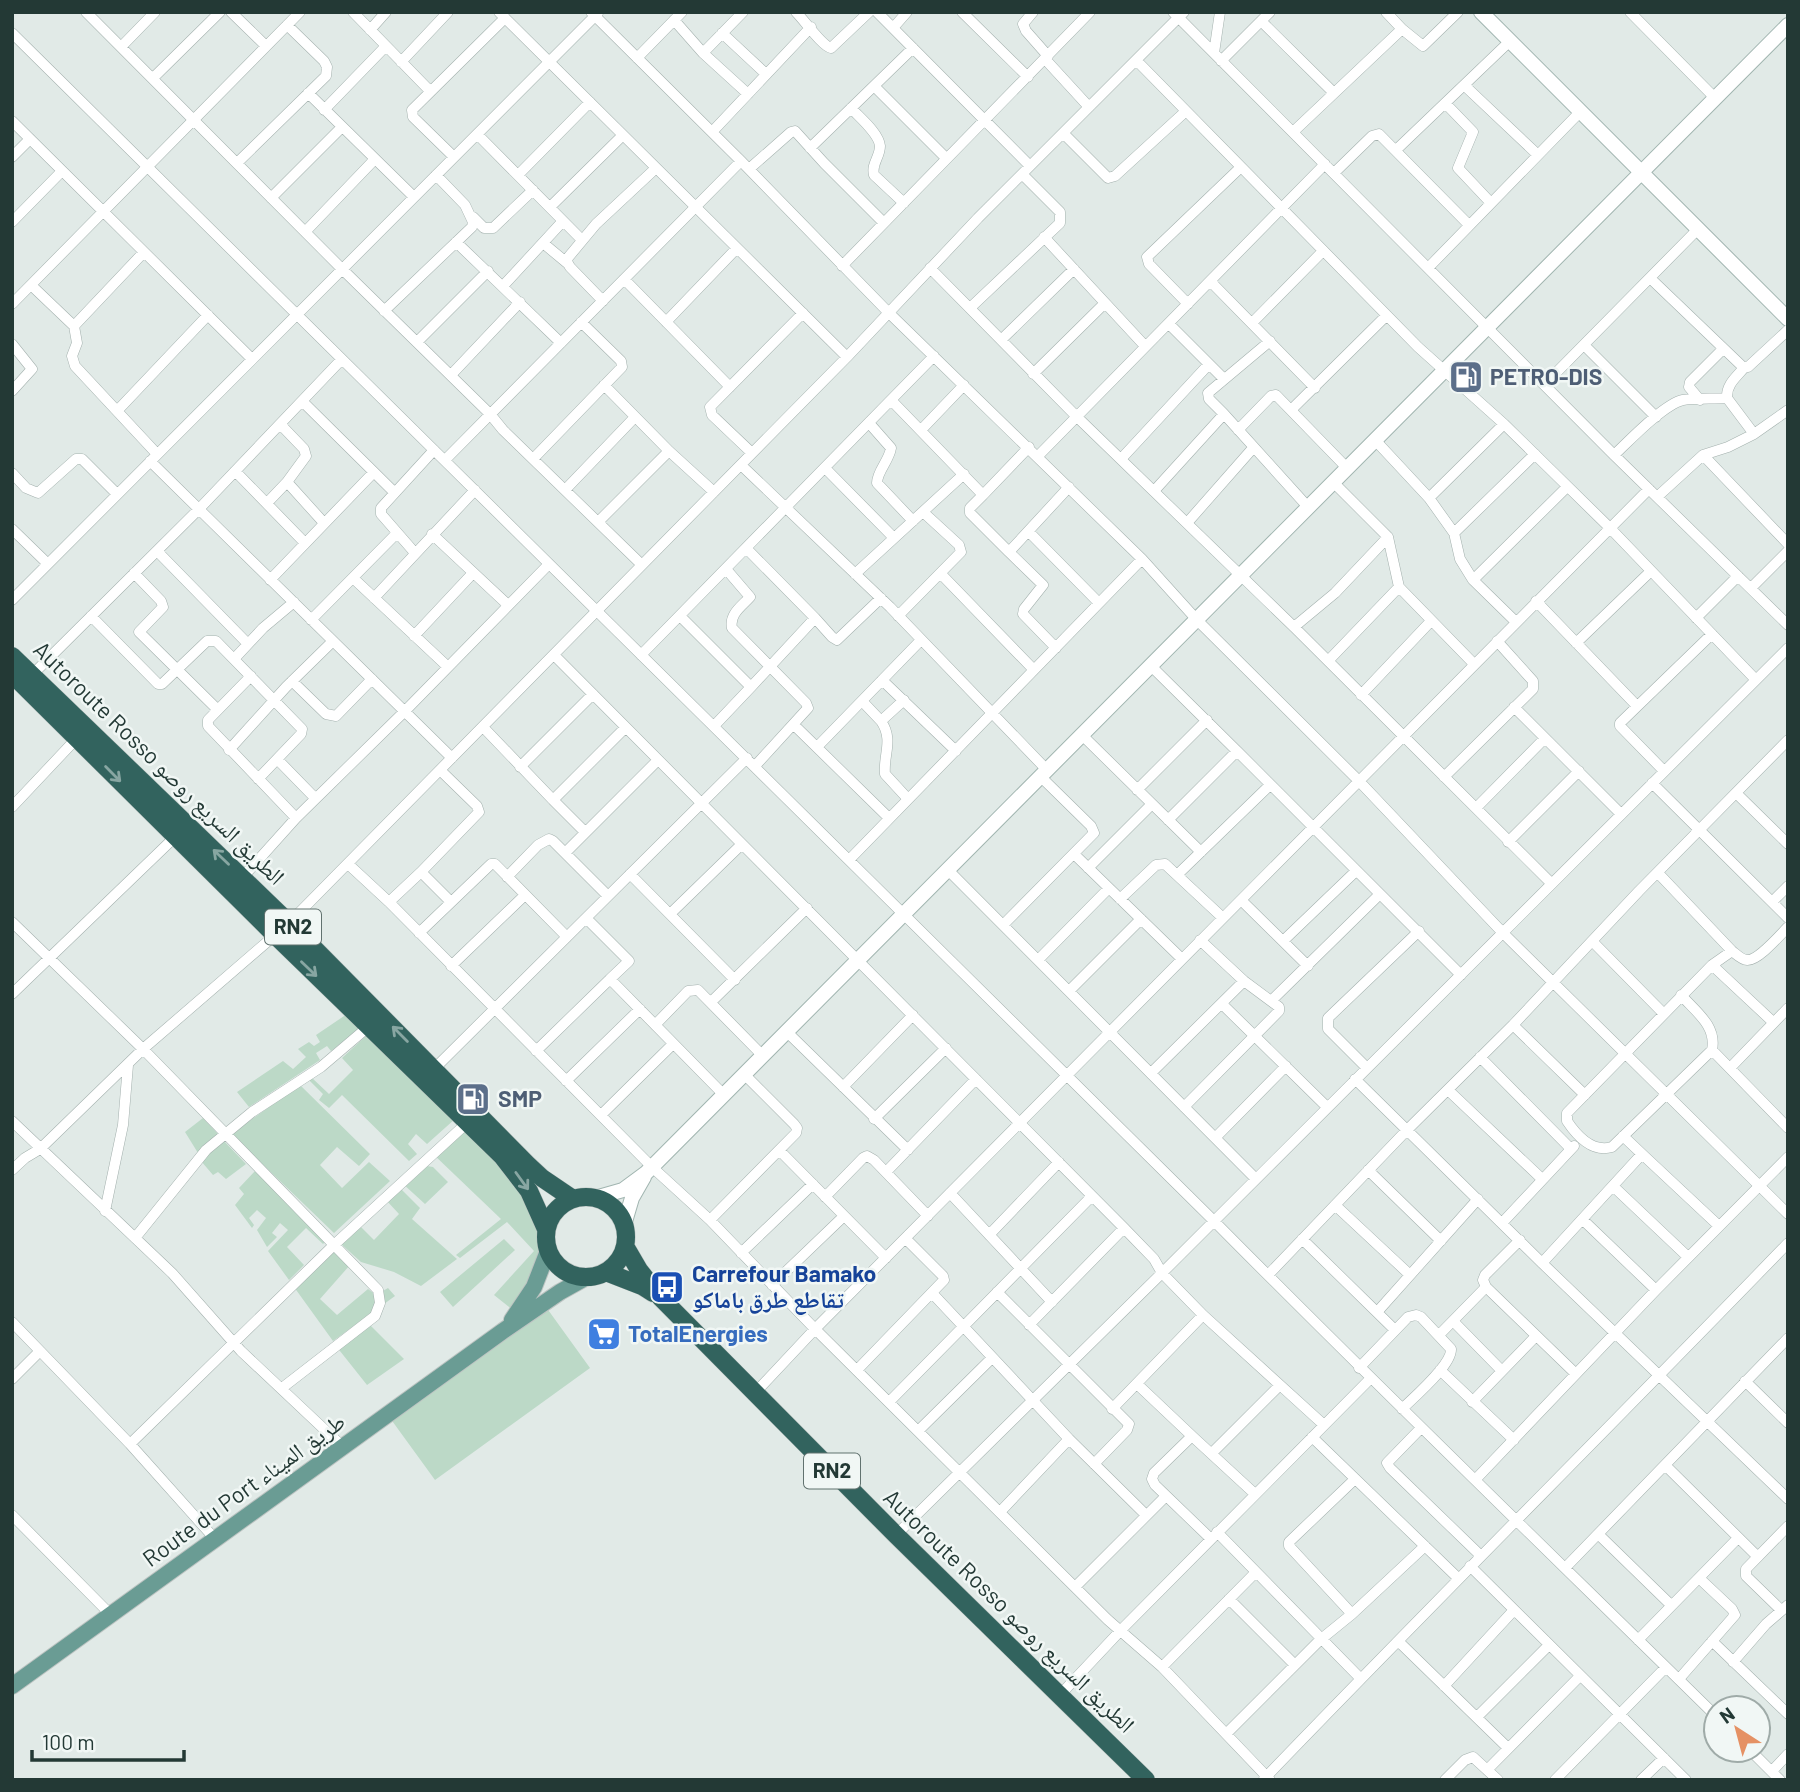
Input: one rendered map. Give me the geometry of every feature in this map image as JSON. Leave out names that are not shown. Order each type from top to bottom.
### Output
[{"type":"highway","name":"Autoroute Rosso الطريق السريع روصو","points":[[12,656],[289,923],[542,1178],[573,1199]]},
{"type":"highway","name":"Autoroute Rosso الطريق السريع روصو","points":[[12,674],[368,1027],[468,1122],[520,1179],[534,1199],[546,1229]]},
{"type":"highway","points":[[595,1198],[611,1206],[624,1225],[625,1246],[618,1261],[606,1272],[587,1277],[574,1276],[554,1262],[548,1251],[546,1229],[558,1208],[573,1199],[595,1198]]},
{"type":"highway","name":"Autoroute Rosso الطريق السريع روصو","points":[[625,1246],[639,1270],[661,1298],[896,1535],[1146,1780]]},
{"type":"highway","name":"Autoroute Rosso الطريق السريع روصو","points":[[606,1272],[642,1286],[661,1298]]},
{"type":"main road","name":"Route du Port طريق الميناء","points":[[503,1331],[527,1300],[548,1251]]},
{"type":"main road","name":"Route du Port طريق الميناء","points":[[12,1686],[503,1331],[587,1277]]},
{"type":"street","points":[[121,47],[155,12]]},
{"type":"street","points":[[153,78],[220,12]]},
{"type":"street","points":[[231,12],[266,46]]},
{"type":"street","points":[[12,304],[300,12]]},
{"type":"street","points":[[353,12],[430,91]]},
{"type":"street","points":[[370,30],[386,12]]},
{"type":"street","points":[[401,62],[448,12]]},
{"type":"street","points":[[703,52],[743,12]]},
{"type":"street","points":[[796,12],[811,27],[823,45],[831,48],[869,12]]},
{"type":"street","points":[[877,12],[1030,166]]},
{"type":"street","points":[[893,28],[907,12]]},
{"type":"street","points":[[962,12],[1028,77]]},
{"type":"street","points":[[1033,12],[1023,24],[1026,31],[1090,107]]},
{"type":"street","points":[[842,267],[1090,12]]},
{"type":"street","points":[[1218,57],[1220,12]]},
{"type":"street","points":[[1218,57],[1270,12]]},
{"type":"street","points":[[1386,12],[1423,46],[1458,12]]},
{"type":"street","points":[[1481,12],[1788,318]]},
{"type":"street","points":[[1630,12],[1715,98]]},
{"type":"street","points":[[87,13],[341,269],[642,565]]},
{"type":"street","points":[[12,600],[595,14],[842,267],[1142,559],[1197,620],[1359,780],[1503,933],[1788,1214]]},
{"type":"street","points":[[12,1170],[40,1149],[144,1049],[289,923],[847,357],[1178,14],[1427,268],[1788,625]]},
{"type":"street","points":[[454,157],[413,117],[412,110],[502,15],[847,357]]},
{"type":"street","points":[[637,58],[678,16],[703,52],[748,94]]},
{"type":"street","points":[[1261,21],[1334,93]]},
{"type":"street","points":[[237,163],[326,76],[327,67],[287,25]]},
{"type":"street","points":[[595,1198],[622,1190],[649,1170],[1788,25]]},
{"type":"street","points":[[712,132],[811,27]]},
{"type":"street","points":[[1293,132],[1402,29]]},
{"type":"street","points":[[12,33],[1067,1075],[1359,1368],[1702,1702]]},
{"type":"street","points":[[722,33],[766,74]]},
{"type":"street","points":[[1396,150],[1510,41]]},
{"type":"street","points":[[324,110],[385,47]]},
{"type":"street","points":[[810,148],[913,48]]},
{"type":"street","points":[[1136,60],[1386,316],[1535,454],[1756,680]]},
{"type":"street","points":[[874,86],[946,158]]},
{"type":"street","points":[[1465,86],[1538,155]]},
{"type":"street","points":[[308,93],[414,197]]},
{"type":"street","points":[[519,175],[590,102]]},
{"type":"street","points":[[1446,104],[1473,132],[1458,169],[1490,202]]},
{"type":"street","points":[[851,108],[877,137],[880,147],[873,168],[874,175],[904,203]]},
{"type":"street","points":[[1063,133],[1108,178],[1115,176],[1186,111]]},
{"type":"street","points":[[1427,268],[1580,112]]},
{"type":"street","points":[[12,121],[252,359]]},
{"type":"street","points":[[271,198],[342,127]]},
{"type":"street","points":[[749,170],[791,132],[799,134],[884,223]]},
{"type":"street","points":[[477,134],[582,240]]},
{"type":"street","points":[[1334,173],[1374,134],[1379,134],[1469,225]]},
{"type":"street","points":[[550,207],[624,135]]},
{"type":"street","points":[[12,157],[30,139]]},
{"type":"street","points":[[305,232],[375,159]]},
{"type":"street","points":[[445,460],[741,161]]},
{"type":"street","points":[[1038,456],[1325,164]]},
{"type":"street","points":[[1188,304],[1149,264],[1147,257],[1241,167]]},
{"type":"street","points":[[567,263],[566,260],[596,224],[656,168]]},
{"type":"street","points":[[12,222],[62,171]]},
{"type":"street","points":[[970,308],[1060,223],[1062,218],[1060,212],[1022,174]]},
{"type":"street","points":[[436,175],[484,228],[493,228],[533,190]]},
{"type":"street","points":[[384,311],[471,227],[472,217]]},
{"type":"street","points":[[503,286],[563,221]]},
{"type":"street","points":[[1545,384],[1698,229]]},
{"type":"street","points":[[1044,237],[1145,346]]},
{"type":"street","points":[[456,242],[561,343]]},
{"type":"street","points":[[543,243],[603,300]]},
{"type":"street","points":[[666,322],[737,248]]},
{"type":"street","points":[[1252,323],[1323,251]]},
{"type":"street","points":[[74,326],[144,253]]},
{"type":"street","points":[[930,268],[1076,416],[1294,627],[1551,883]]},
{"type":"street","points":[[1001,340],[1074,269]]},
{"type":"street","points":[[416,342],[488,271]]},
{"type":"street","points":[[1650,278],[1744,368]]},
{"type":"street","points":[[624,279],[730,387]]},
{"type":"street","points":[[1211,282],[1315,388]]},
{"type":"street","points":[[31,285],[74,326],[77,343],[72,356],[73,363],[199,509],[452,758]]},
{"type":"street","points":[[450,375],[520,302]]},
{"type":"street","points":[[1033,373],[1105,303]]},
{"type":"street","points":[[752,453],[710,411],[710,407],[803,313]]},
{"type":"street","points":[[117,411],[208,316]]},
{"type":"street","points":[[1292,409],[1386,316]]},
{"type":"street","points":[[533,459],[622,367],[622,363],[582,322]]},
{"type":"street","points":[[1169,324],[1224,379]]},
{"type":"street","points":[[1754,434],[1727,398],[1726,391],[1744,368],[1788,330]]},
{"type":"street","points":[[1270,341],[1208,395],[1253,449],[1308,507]]},
{"type":"street","points":[[12,344],[32,369],[12,391]]},
{"type":"street","points":[[1584,345],[1656,417]]},
{"type":"street","points":[[1700,400],[1690,390],[1690,382],[1723,349]]},
{"type":"street","points":[[641,655],[934,356]]},
{"type":"street","points":[[32,675],[199,509],[342,359]]},
{"type":"street","points":[[1121,459],[1209,364]]},
{"type":"street","points":[[604,385],[668,451],[714,492]]},
{"type":"street","points":[[921,430],[964,385]]},
{"type":"street","points":[[1238,430],[1274,395],[1292,409],[1347,468]]},
{"type":"street","points":[[1614,455],[1656,417],[1682,400],[1727,398]]},
{"type":"street","points":[[891,400],[983,495]]},
{"type":"street","points":[[302,401],[394,492]]},
{"type":"street","points":[[1657,497],[1703,455],[1728,447],[1754,434],[1788,410]]},
{"type":"street","points":[[1154,491],[1224,414]]},
{"type":"street","points":[[565,490],[635,417]]},
{"type":"street","points":[[869,423],[891,448],[877,483],[914,521]]},
{"type":"street","points":[[267,503],[306,456],[306,452],[280,424]]},
{"type":"street","points":[[1429,498],[1504,424]]},
{"type":"street","points":[[1375,440],[1429,498],[1454,533],[1460,559],[1474,580],[1516,622]]},
{"type":"street","points":[[1029,447],[970,508],[970,513],[1043,585],[1023,614],[1056,648]]},
{"type":"street","points":[[1187,523],[1253,449]]},
{"type":"street","points":[[415,553],[382,514],[381,508],[434,450]]},
{"type":"street","points":[[598,522],[668,451]]},
{"type":"street","points":[[1454,533],[1535,454]]},
{"type":"street","points":[[1703,455],[1788,544]]},
{"type":"street","points":[[12,473],[26,488],[38,493],[76,459],[82,459],[117,494]]},
{"type":"street","points":[[741,465],[898,616],[991,714],[1093,830],[1091,837],[1003,925]]},
{"type":"street","points":[[825,468],[894,538]]},
{"type":"street","points":[[235,471],[305,543]]},
{"type":"street","points":[[270,580],[373,473]]},
{"type":"street","points":[[855,574],[964,474]]},
{"type":"street","points":[[287,482],[324,523]]},
{"type":"street","points":[[1333,482],[1388,537],[1399,587],[1474,664]]},
{"type":"street","points":[[1009,552],[1069,487]]},
{"type":"street","points":[[1474,580],[1567,487]]},
{"type":"street","points":[[755,1393],[815,1329],[1649,489]]},
{"type":"street","points":[[374,598],[475,490]]},
{"type":"street","points":[[898,616],[961,552],[959,545],[923,512]]},
{"type":"street","points":[[12,529],[48,564]]},
{"type":"street","points":[[1028,532],[1099,603]]},
{"type":"street","points":[[311,620],[397,533]]},
{"type":"street","points":[[432,534],[508,606]]},
{"type":"street","points":[[1294,627],[1335,593],[1388,537]]},
{"type":"street","points":[[746,548],[837,640],[880,598]]},
{"type":"street","points":[[156,551],[248,644]]},
{"type":"street","points":[[1751,588],[1788,551]]},
{"type":"street","points":[[849,860],[1142,559]]},
{"type":"street","points":[[242,878],[315,798],[405,711],[549,564]]},
{"type":"street","points":[[435,1068],[702,803],[807,712],[808,705],[731,625],[734,614],[750,597],[726,569]]},
{"type":"street","points":[[1576,643],[1651,571]]},
{"type":"street","points":[[134,573],[161,601],[163,607],[139,632],[218,709]]},
{"type":"street","points":[[414,636],[473,573]]},
{"type":"street","points":[[941,574],[1034,670]]},
{"type":"street","points":[[1696,618],[1738,576]]},
{"type":"street","points":[[353,578],[448,667]]},
{"type":"street","points":[[1328,661],[1399,587]]},
{"type":"street","points":[[1536,601],[1637,706]]},
{"type":"street","points":[[234,659],[294,602]]},
{"type":"street","points":[[91,616],[155,683],[162,684],[209,639],[216,640],[302,729],[301,734],[258,779]]},
{"type":"street","points":[[680,616],[751,687]]},
{"type":"street","points":[[714,726],[815,618]]},
{"type":"street","points":[[1361,695],[1431,621]]},
{"type":"street","points":[[1664,771],[1620,726],[1620,722],[1712,634]]},
{"type":"street","points":[[817,747],[921,640]]},
{"type":"street","points":[[229,750],[333,641]]},
{"type":"street","points":[[1444,777],[1533,689],[1533,681],[1496,641]]},
{"type":"street","points":[[896,1535],[1788,648]]},
{"type":"street","points":[[554,655],[1093,1196],[1203,1315],[1324,1425]]},
{"type":"street","points":[[1151,666],[1461,975]]},
{"type":"street","points":[[251,676],[208,720],[208,726],[296,818]]},
{"type":"street","points":[[292,681],[326,714],[336,716],[372,679]]},
{"type":"street","points":[[882,680],[956,751]]},
{"type":"street","points":[[520,767],[593,694]]},
{"type":"street","points":[[881,722],[904,700]]},
{"type":"street","points":[[862,701],[887,732],[889,743],[885,774],[908,799]]},
{"type":"street","points":[[1514,707],[1621,814]]},
{"type":"street","points":[[1137,790],[1207,720]]},
{"type":"street","points":[[794,725],[890,818]]},
{"type":"street","points":[[483,727],[585,832]]},
{"type":"street","points":[[553,800],[625,728]]},
{"type":"street","points":[[1082,735],[1201,852]]},
{"type":"street","points":[[12,807],[77,738]]},
{"type":"street","points":[[1476,808],[1545,738]]},
{"type":"street","points":[[1268,1275],[1406,1131],[1513,1026],[1788,740]]},
{"type":"street","points":[[1168,820],[1237,751]]},
{"type":"street","points":[[277,759],[315,798]]},
{"type":"street","points":[[565,853],[658,760]]},
{"type":"street","points":[[389,902],[479,813],[477,806],[440,770]]},
{"type":"street","points":[[1508,842],[1579,771]]},
{"type":"street","points":[[1652,783],[1788,918]]},
{"type":"street","points":[[1177,875],[1270,785]]},
{"type":"street","points":[[1736,793],[1788,844]]},
{"type":"street","points":[[1088,868],[1152,804]]},
{"type":"street","points":[[12,994],[176,836]]},
{"type":"street","points":[[507,877],[544,840],[553,841],[608,896]]},
{"type":"street","points":[[670,914],[743,844]]},
{"type":"street","points":[[1074,854],[1182,959]]},
{"type":"street","points":[[348,864],[601,1115],[649,1170],[709,1220],[1075,1587],[1161,1667],[1266,1779],[1480,1555],[1660,1376],[1788,1243]]},
{"type":"street","points":[[419,933],[491,864],[495,864],[567,937]]},
{"type":"street","points":[[1120,899],[1156,865],[1165,864],[1223,918]]},
{"type":"street","points":[[948,870],[1255,1178]]},
{"type":"street","points":[[1283,941],[1356,871]]},
{"type":"street","points":[[421,872],[451,902]]},
{"type":"street","points":[[1658,873],[1732,951],[1744,960],[1749,961],[1759,954],[1788,927]]},
{"type":"street","points":[[630,874],[735,980]]},
{"type":"street","points":[[1772,902],[1788,886]]},
{"type":"street","points":[[1038,960],[1109,888]]},
{"type":"street","points":[[1272,1000],[1380,894]]},
{"type":"street","points":[[451,966],[525,895]]},
{"type":"street","points":[[1241,900],[1308,966]]},
{"type":"street","points":[[712,1002],[807,908]]},
{"type":"street","points":[[536,1051],[629,961],[586,918]]},
{"type":"street","points":[[1069,991],[1141,919]]},
{"type":"street","points":[[12,922],[144,1049],[378,1290],[379,1310],[370,1321],[282,1388]]},
{"type":"street","points":[[1366,1067],[1328,1029],[1328,1018],[1419,931]]},
{"type":"street","points":[[1184,1107],[1279,1011],[1279,1007],[1272,1000],[1244,981],[1200,940]]},
{"type":"street","points":[[1592,941],[1663,1013]]},
{"type":"street","points":[[1681,995],[1709,1025],[1714,1042],[1712,1050],[1623,1136],[1607,1149],[1595,1148],[1581,1138],[1569,1125],[1566,1117],[1681,995],[1712,965],[1732,951]]},
{"type":"street","points":[[1712,965],[1773,1022]]},
{"type":"street","points":[[610,979],[724,1095]]},
{"type":"street","points":[[1151,1073],[1244,981]]},
{"type":"street","points":[[655,1025],[693,989],[698,990],[762,1056]]},
{"type":"street","points":[[1222,1003],[1327,1107]]},
{"type":"street","points":[[1730,1068],[1788,1008]]},
{"type":"street","points":[[566,1081],[639,1009]]},
{"type":"street","points":[[843,1087],[914,1016]]},
{"type":"street","points":[[1513,1026],[1585,1095]]},
{"type":"street","points":[[135,1238],[195,1162],[225,1133],[251,1112],[321,1067],[368,1027]]},
{"type":"street","points":[[787,1032],[908,1150]]},
{"type":"street","points":[[601,1115],[673,1044]]},
{"type":"street","points":[[874,1119],[946,1048]]},
{"type":"street","points":[[1712,1050],[1788,1128]]},
{"type":"street","points":[[1480,1057],[1571,1149]]},
{"type":"street","points":[[105,1211],[123,1125],[128,1065]]},
{"type":"street","points":[[1215,1138],[1286,1066]]},
{"type":"street","points":[[709,1220],[796,1133],[797,1128],[744,1074]]},
{"type":"street","points":[[886,1172],[976,1079]]},
{"type":"street","points":[[1355,1079],[1615,1333],[1786,1492]]},
{"type":"street","points":[[1448,1090],[1542,1180]]},
{"type":"street","points":[[12,1121],[188,1289],[233,1343],[342,1447]]},
{"type":"street","points":[[130,1444],[335,1244],[468,1122]]},
{"type":"street","points":[[1623,1136],[1719,1226]]},
{"type":"street","points":[[1503,1222],[1581,1138]]},
{"type":"street","points":[[780,1151],[886,1258]]},
{"type":"street","points":[[1542,1263],[1642,1154]]},
{"type":"street","points":[[825,1197],[863,1158],[871,1157],[928,1216]]},
{"type":"street","points":[[1475,1480],[1656,1290],[1788,1157]]},
{"type":"street","points":[[989,1235],[1059,1162]]},
{"type":"street","points":[[624,1225],[632,1198],[649,1170]]},
{"type":"street","points":[[1368,1170],[1441,1241]]},
{"type":"street","points":[[741,1253],[813,1184]]},
{"type":"street","points":[[1614,1187],[1688,1257]]},
{"type":"street","points":[[950,1193],[1052,1302]]},
{"type":"street","points":[[888,1402],[1093,1196]]},
{"type":"street","points":[[1378,1311],[1478,1199]]},
{"type":"street","points":[[1335,1205],[1410,1275]]},
{"type":"street","points":[[772,1285],[845,1216]]},
{"type":"street","points":[[1583,1220],[1656,1290]]},
{"type":"street","points":[[1029,1325],[1124,1228]]},
{"type":"street","points":[[857,1370],[944,1280],[906,1239]]},
{"type":"street","points":[[1302,1239],[1395,1330]]},
{"type":"street","points":[[1520,1240],[1483,1280],[1486,1287],[1576,1374]]},
{"type":"street","points":[[1439,1335],[1486,1287]]},
{"type":"street","points":[[997,1292],[1129,1424],[1094,1464]]},
{"type":"street","points":[[932,1293],[1031,1401],[1146,1515]]},
{"type":"street","points":[[1112,1409],[1203,1315]]},
{"type":"street","points":[[1359,1368],[1408,1317],[1416,1315],[1439,1335],[1451,1349],[1451,1354],[1440,1370],[1402,1409]]},
{"type":"street","points":[[1453,1321],[1502,1371]]},
{"type":"street","points":[[12,1322],[130,1444],[215,1539]]},
{"type":"street","points":[[1472,1402],[1536,1336]]},
{"type":"street","points":[[1565,1568],[1788,1338]]},
{"type":"street","points":[[12,1379],[40,1351]]},
{"type":"street","points":[[918,1431],[992,1359]]},
{"type":"street","points":[[1440,1370],[1514,1440]]},
{"type":"street","points":[[1060,1695],[1370,1378]]},
{"type":"street","points":[[1745,1381],[1788,1423]]},
{"type":"street","points":[[1137,1384],[1255,1494]]},
{"type":"street","points":[[1212,1452],[1279,1386]]},
{"type":"street","points":[[1421,1428],[1387,1463],[1480,1555]]},
{"type":"street","points":[[1192,1436],[1154,1473],[1152,1479],[1155,1485],[1256,1572],[1360,1679]]},
{"type":"street","points":[[1312,1437],[1458,1578]]},
{"type":"street","points":[[1000,1512],[1069,1439]]},
{"type":"street","points":[[1665,1465],[1756,1556]]},
{"type":"street","points":[[1352,1614],[1289,1546],[1289,1542],[1355,1479]]},
{"type":"street","points":[[1075,1587],[1166,1496]]},
{"type":"street","points":[[12,1515],[111,1615]]},
{"type":"street","points":[[1733,1661],[1784,1608],[1746,1576],[1746,1569],[1788,1526]]},
{"type":"street","points":[[1598,1534],[1671,1605]]},
{"type":"street","points":[[1638,1640],[1738,1538]]},
{"type":"street","points":[[1226,1734],[1320,1640],[1425,1546]]},
{"type":"street","points":[[1470,1566],[1686,1780]]},
{"type":"street","points":[[1161,1667],[1256,1572]]},
{"type":"street","points":[[1679,1679],[1735,1615],[1699,1578]]},
{"type":"street","points":[[1229,1599],[1294,1665]]},
{"type":"street","points":[[1444,1686],[1514,1610]]},
{"type":"street","points":[[1398,1641],[1508,1748]]},
{"type":"street","points":[[1712,1641],[1788,1714]]},
{"type":"street","points":[[1477,1717],[1549,1645]]},
{"type":"street","points":[[1555,1780],[1666,1667]]},
{"type":"street","points":[[1487,1770],[1580,1676]]},
{"type":"street","points":[[1772,1771],[1788,1754]]},
{"type":"street","points":[[1445,1780],[1473,1757],[1498,1780]]},
{"type":"street","points":[[1641,1780],[1664,1758]]},
{"type":"street","points":[[1765,1764],[1780,1780]]},
{"type":"green space","points":[[347,1014],[359,1029],[331,1051],[327,1046],[316,1053],[320,1060],[249,1107],[237,1092],[283,1061],[293,1069],[306,1057],[298,1049],[309,1042],[314,1046],[320,1042],[316,1035]]},
{"type":"green space","points":[[368,1034],[455,1119],[427,1144],[416,1134],[408,1144],[417,1154],[409,1161],[342,1095],[329,1108],[319,1100],[323,1094],[309,1080],[311,1077],[329,1094],[353,1070],[342,1058]]},
{"type":"green space","points":[[300,1085],[370,1154],[359,1166],[337,1147],[320,1165],[342,1188],[369,1162],[390,1181],[334,1233],[231,1134]]},
{"type":"green space","points":[[203,1118],[218,1134],[198,1153],[185,1132]]},
{"type":"green space","points":[[463,1125],[515,1183],[536,1217],[542,1234],[540,1257],[513,1310],[494,1295],[534,1251],[507,1222],[460,1258],[456,1255],[501,1219],[432,1153]]},
{"type":"green space","points":[[223,1140],[246,1164],[226,1179],[218,1172],[213,1175],[201,1161]]},
{"type":"green space","points":[[421,1165],[433,1167],[448,1182],[425,1204],[402,1183]]},
{"type":"green space","points":[[255,1171],[327,1240],[323,1244],[306,1228],[287,1247],[304,1265],[289,1280],[268,1251],[288,1230],[280,1223],[272,1233],[277,1237],[267,1247],[257,1230],[266,1218],[257,1210],[249,1218],[254,1225],[252,1228],[235,1205],[244,1194],[239,1188]]},
{"type":"green space","points":[[399,1187],[420,1208],[412,1219],[457,1259],[421,1286],[394,1272],[361,1262],[340,1243],[359,1225],[374,1240],[399,1214],[386,1200]]},
{"type":"green space","points":[[504,1239],[515,1250],[453,1307],[440,1292]]},
{"type":"green space","points":[[334,1247],[350,1265],[320,1299],[337,1315],[368,1289],[376,1295],[388,1288],[395,1296],[333,1341],[294,1287]]},
{"type":"green space","points":[[546,1307],[590,1368],[435,1480],[390,1418]]},
{"type":"green space","points":[[369,1324],[404,1359],[367,1385],[336,1346]]},
{"type":"place","name":"PETRO-DIS","points":[[1466,377]]},
{"type":"place","name":"SMP","points":[[473,1099]]},
{"type":"place","name":"Carrefour Bamako تقاطع طرق باماكو","points":[[667,1287]]},
{"type":"place","name":"TotalEnergies","points":[[604,1334]]}]
